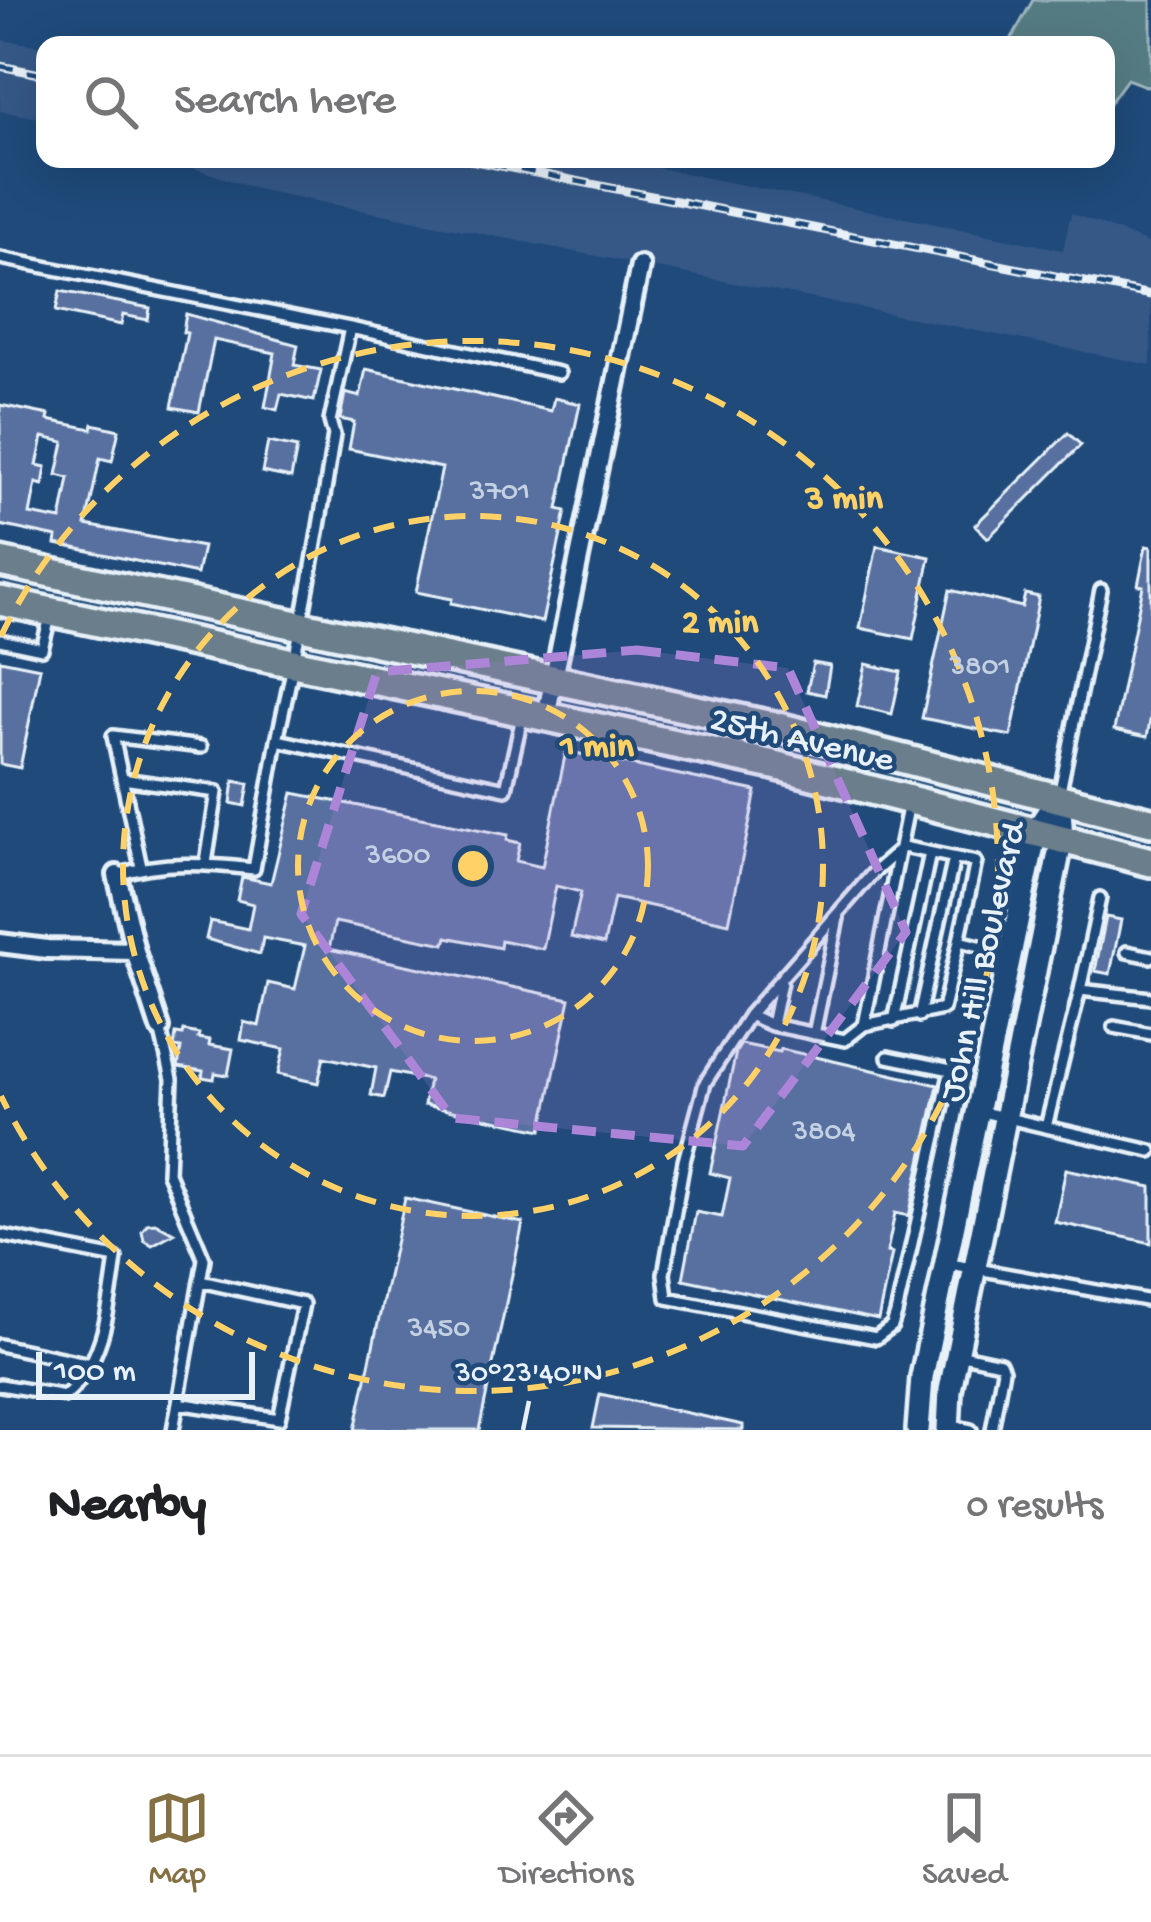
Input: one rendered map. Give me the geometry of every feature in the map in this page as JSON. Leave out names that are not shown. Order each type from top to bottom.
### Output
[{"type":"main road","name":"25th Avenue","points":[[0,562],[782,728],[1151,822]]},
{"type":"main road","name":"25th Avenue","points":[[0,601],[774,765],[1151,862]]},
{"type":"main road","points":[[774,765],[782,728]]},
{"type":"street","points":[[534,714],[554,678],[640,266]]},
{"type":"street","name":"John Hill Boulevard","points":[[918,1430],[922,1377],[1008,953],[1060,796]]},
{"type":"street","name":"John Hill Boulevard","points":[[948,1428],[974,1269],[1008,1117],[1049,834]]},
{"type":"street","points":[[118,874],[160,1028]]},
{"type":"street","points":[[0,943],[135,950]]},
{"type":"lane","points":[[0,258],[559,373]]},
{"type":"lane","points":[[118,874],[141,867],[206,863],[254,869],[304,626],[305,590],[334,435],[330,421],[350,328]]},
{"type":"lane","points":[[1060,796],[1101,590]]},
{"type":"lane","points":[[0,640],[42,649],[52,612]]},
{"type":"lane","points":[[277,740],[506,790],[534,714]]},
{"type":"lane","points":[[141,867],[113,736],[201,747]]},
{"type":"lane","points":[[122,779],[217,792],[206,863]]},
{"type":"lane","points":[[864,1025],[910,798]]},
{"type":"lane","points":[[749,1015],[772,1025],[845,1040],[864,1025],[943,1009],[976,862],[903,847]]},
{"type":"lane","points":[[888,1057],[952,1070],[896,1313],[886,1333],[876,1338],[674,1301],[665,1294],[664,1274],[705,1083],[749,1015],[903,847]]},
{"type":"lane","points":[[894,1021],[930,853]]},
{"type":"lane","points":[[919,1016],[954,858]]},
{"type":"lane","points":[[1046,1127],[1100,898]]},
{"type":"lane","points":[[814,1034],[839,912]]},
{"type":"lane","points":[[959,941],[1008,953]]},
{"type":"lane","points":[[1127,952],[1151,957]]},
{"type":"lane","points":[[772,1025],[782,977]]},
{"type":"lane","points":[[1080,990],[1151,998]]},
{"type":"lane","points":[[1114,1027],[1151,1034]]},
{"type":"lane","points":[[160,1028],[172,1079],[168,1173],[204,1259],[173,1430]]},
{"type":"lane","points":[[978,1111],[1151,1151]]},
{"type":"lane","points":[[0,1234],[116,1258],[106,1328],[90,1364],[65,1396],[0,1385]]},
{"type":"lane","points":[[945,1263],[1151,1301]]},
{"type":"lane","points":[[178,1403],[279,1419],[303,1304],[200,1281]]},
{"type":"lane","points":[[0,1345],[90,1364]]},
{"type":"lane","points":[[958,1354],[1000,1363],[1003,1370],[992,1430]]},
{"type":"lane","points":[[948,1428],[971,1430]]},
{"type":"highlighted area","points":[[637,650],[788,668],[906,932],[743,1146],[452,1118],[301,914],[377,672]]},
{"type":"shaded area","points":[[0,40],[36,45],[36,117],[0,111]]},
{"type":"shaded area","points":[[193,168],[658,168],[1063,250],[1071,213],[1151,244],[1151,365],[260,190]]},
{"type":"green space","points":[[1033,0],[1151,0],[1151,88],[1127,79],[1115,96],[1115,36],[1013,36]]},
{"type":"building","points":[[60,291],[150,308],[148,320],[123,315],[121,325],[56,311]]},
{"type":"building","points":[[186,314],[298,345],[294,365],[321,370],[314,401],[281,394],[277,410],[265,407],[275,353],[214,340],[199,412],[172,407],[187,333],[183,332]]},
{"type":"building","points":[[366,369],[551,411],[554,398],[580,404],[558,509],[566,511],[542,622],[416,592],[442,468],[349,449],[354,422],[340,419],[345,393],[360,397]]},
{"type":"building","points":[[0,405],[49,415],[48,420],[119,430],[112,461],[100,458],[86,525],[203,547],[197,574],[56,544],[57,537],[0,525]],"holes":[[[43,437],[64,442],[57,475],[69,478],[61,520],[30,514],[36,483],[43,485],[46,467],[37,465]]]},
{"type":"building","points":[[1068,433],[1081,445],[988,538],[975,525]]},
{"type":"building","points":[[268,442],[297,448],[291,478],[262,472]]},
{"type":"building","points":[[877,546],[930,557],[913,639],[860,628]]},
{"type":"building","points":[[1146,546],[1151,547],[1147,737],[1114,730],[1143,586],[1138,585]]},
{"type":"building","points":[[950,590],[1022,607],[1025,594],[1039,597],[1011,736],[922,718]]},
{"type":"building","points":[[0,660],[40,668],[20,768],[0,764]]},
{"type":"building","points":[[813,663],[830,666],[825,695],[807,691]]},
{"type":"building","points":[[866,664],[901,672],[892,714],[857,706]]},
{"type":"building","points":[[566,751],[756,791],[729,923],[614,898],[604,944],[571,937],[581,892],[556,886],[543,949],[501,940],[500,948],[447,937],[445,944],[335,922],[329,949],[570,999],[542,1130],[424,1105],[429,1080],[390,1072],[384,1098],[371,1095],[376,1068],[324,1057],[318,1083],[278,1074],[284,1049],[241,1040],[244,1022],[259,1026],[268,983],[295,989],[305,946],[263,938],[260,954],[206,939],[210,921],[248,929],[253,904],[237,900],[242,877],[271,883],[293,793],[508,835],[507,840],[520,843],[516,861],[542,867]]},
{"type":"building","points":[[234,781],[249,784],[245,806],[231,803]]},
{"type":"building","points":[[1106,917],[1121,920],[1110,974],[1095,971]]},
{"type":"building","points":[[184,1031],[210,1040],[209,1045],[233,1049],[228,1075],[215,1073],[214,1079],[202,1077],[203,1071],[178,1067],[181,1048],[174,1047],[176,1034]]},
{"type":"building","points":[[741,1044],[938,1085],[909,1216],[895,1213],[878,1320],[683,1279],[696,1212],[722,1217],[730,1178],[710,1173]]},
{"type":"building","points":[[1066,1169],[1151,1187],[1151,1243],[1055,1222]]},
{"type":"building","points":[[405,1198],[523,1223],[479,1430],[355,1430]]},
{"type":"building","points":[[155,1223],[174,1233],[152,1245],[144,1240],[142,1231]]},
{"type":"building","points":[[600,1394],[743,1425],[743,1430],[593,1428]]},
{"type":"railway","points":[[0,66],[36,73]]},
{"type":"railway","points":[[510,168],[1151,295]]}]
